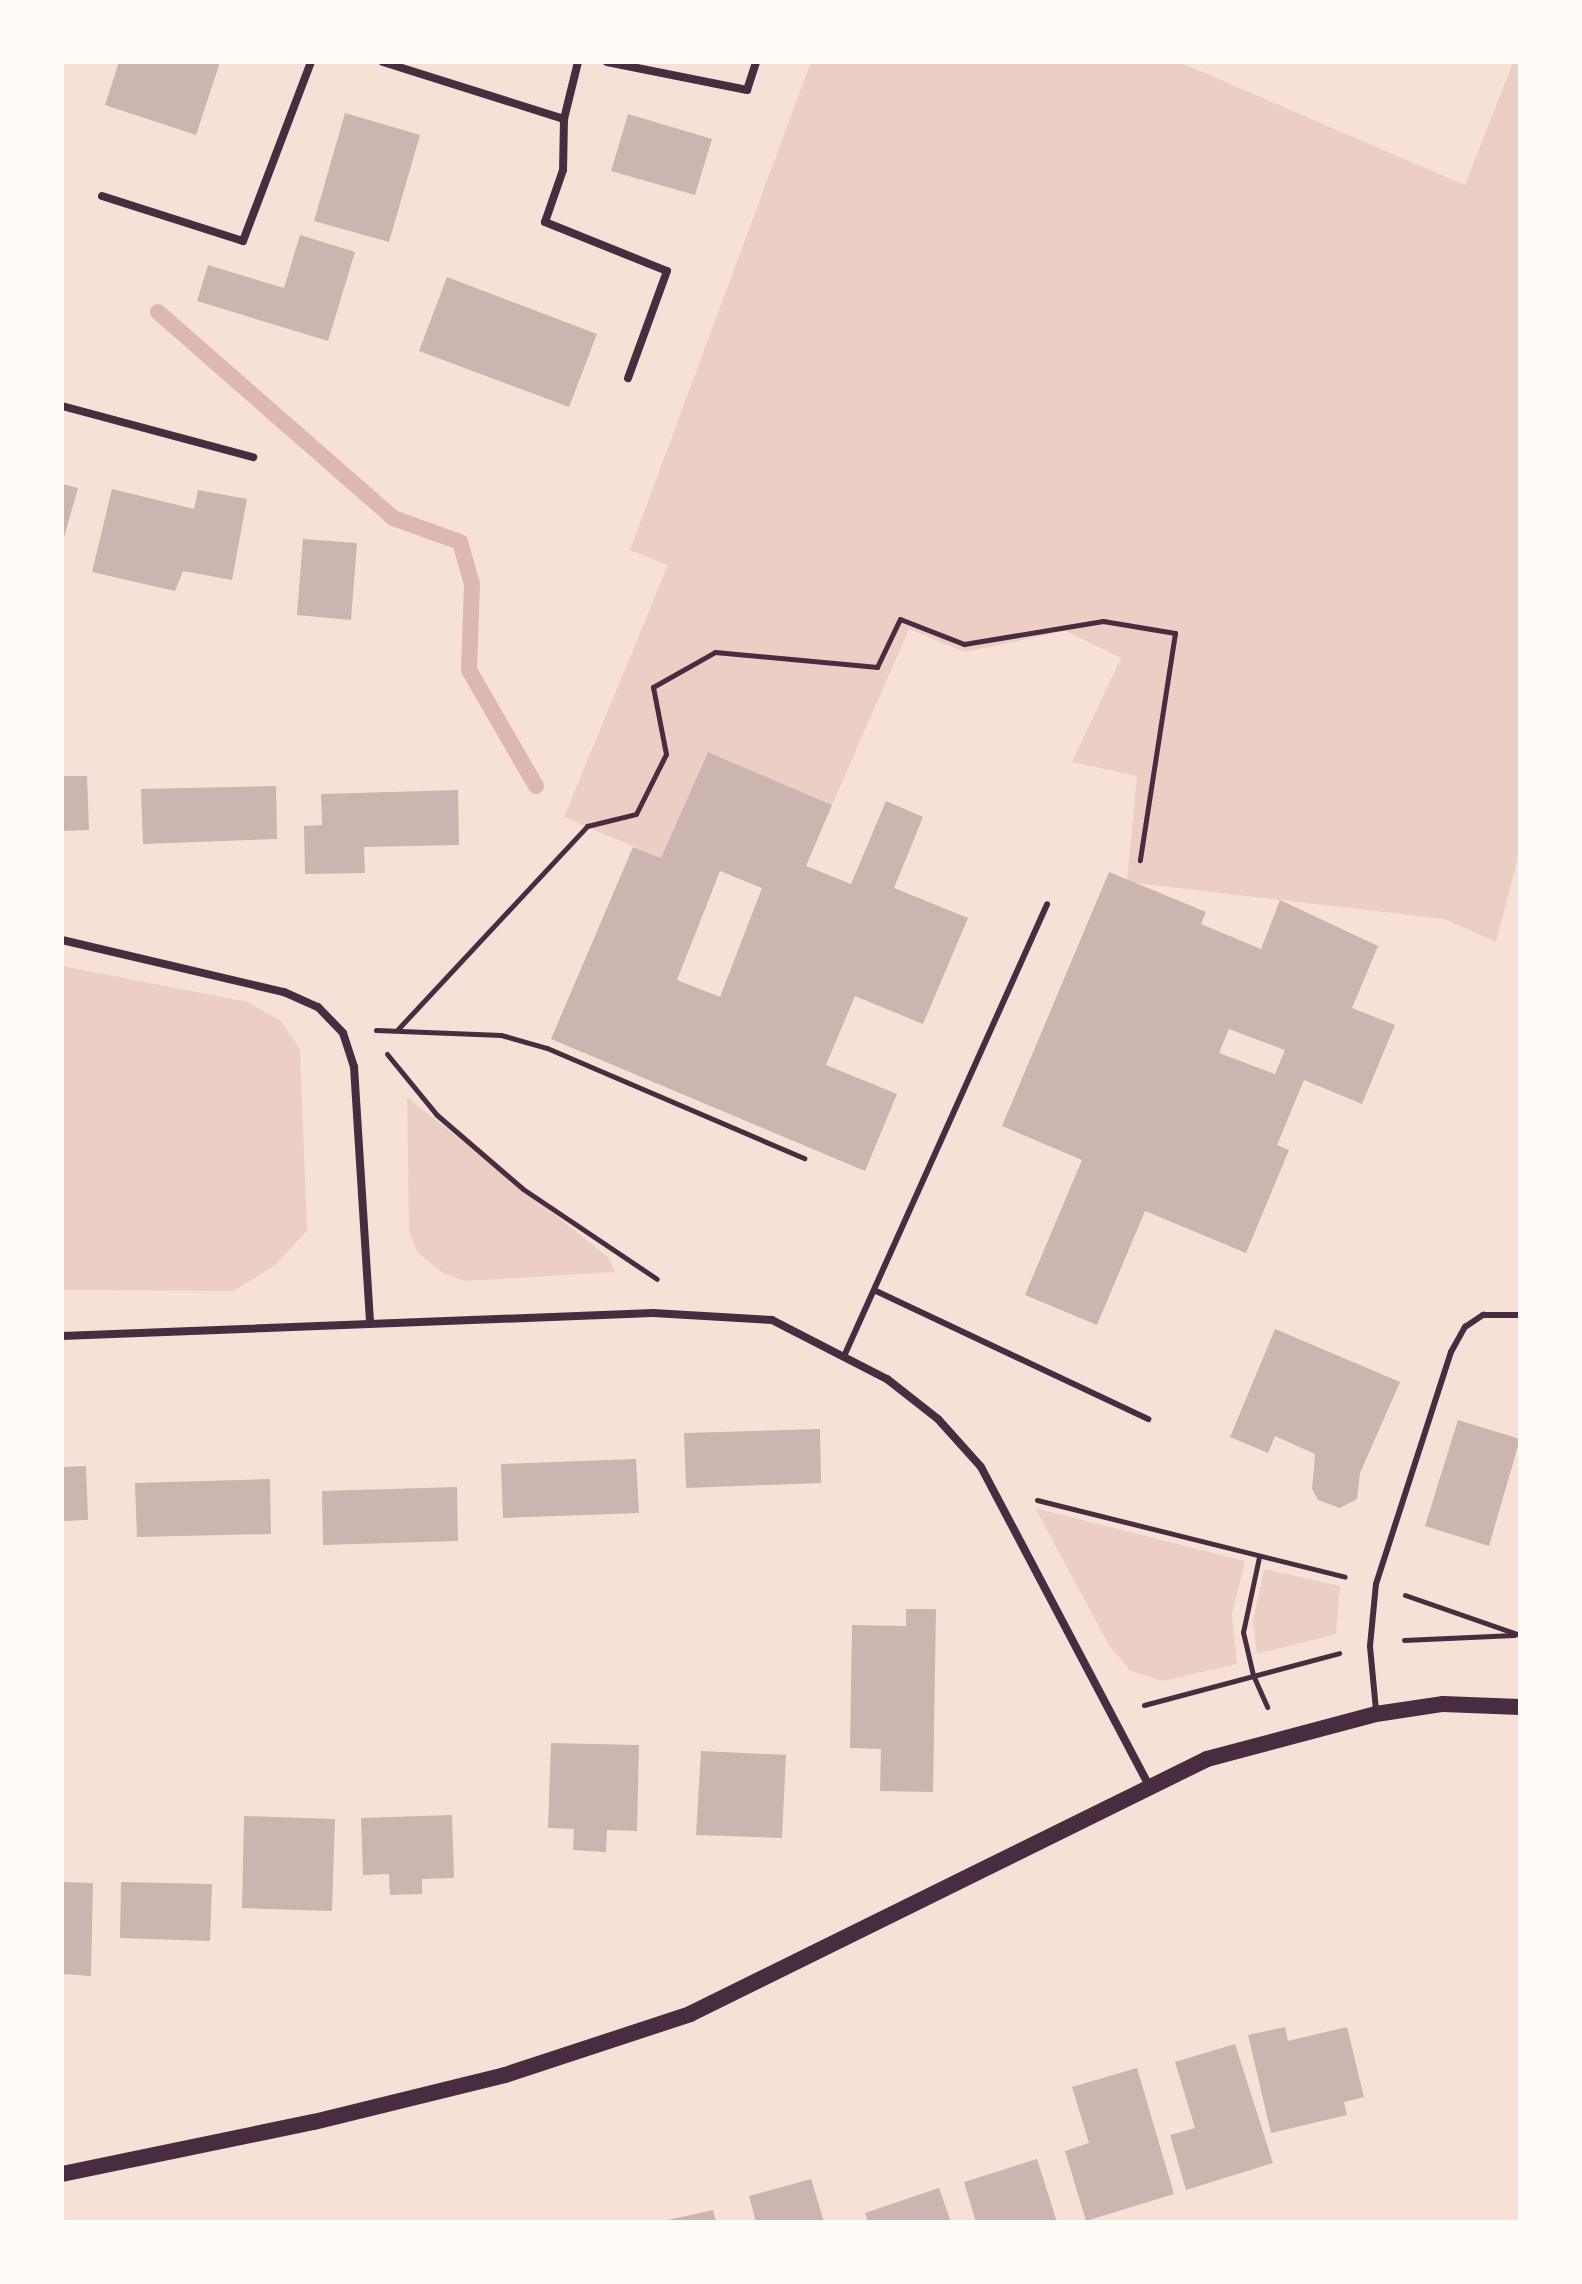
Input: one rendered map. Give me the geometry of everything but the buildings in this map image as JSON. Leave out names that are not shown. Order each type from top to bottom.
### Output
[{"type":"main road","points":[[62,2174],[314,2122],[505,2075],[690,2014],[1207,1759],[1376,1714],[1443,1704],[1520,1707]]},
{"type":"street","points":[[102,196],[243,241],[311,62]]},
{"type":"street","points":[[383,62],[564,119]]},
{"type":"street","points":[[578,62],[564,119],[563,170],[545,222],[667,271],[628,378]]},
{"type":"street","points":[[607,62],[747,90],[756,62]]},
{"type":"street","points":[[62,406],[253,457]]},
{"type":"street","points":[[62,940],[284,992],[318,1007],[343,1033],[354,1067],[370,1324]]},
{"type":"street","points":[[62,1336],[710,1313],[772,1320],[845,1354],[938,1419],[993,1489],[1149,1785]]},
{"type":"lane","points":[[845,1354],[876,1291],[1047,904]]},
{"type":"lane","points":[[876,1291],[1148,1419]]},
{"type":"lane","points":[[1376,1714],[1370,1646],[1376,1584],[1451,1352],[1465,1327],[1483,1315],[1520,1315]]},
{"type":"path","points":[[398,1029],[587,826],[636,814],[666,754],[653,687],[715,652],[877,667],[900,619],[964,644],[1103,621],[1175,633],[1140,860]]},
{"type":"path","points":[[710,1313],[572,1226],[437,1115],[370,1031],[398,1029],[501,1035],[547,1048],[804,1158]]},
{"type":"path","points":[[993,1489],[1376,1584],[1519,1635]]},
{"type":"path","points":[[1259,1557],[1243,1632],[1253,1675],[1281,1737]]},
{"type":"path","points":[[1112,1713],[1370,1646],[1519,1635]]},
{"type":"shaded area","points":[[811,62],[1179,62],[1465,185],[1513,62],[1520,62],[1520,850],[1496,942],[1444,919],[1127,882],[1137,776],[1072,762],[1121,658],[1066,631],[964,652],[909,629],[832,805],[708,752],[661,858],[564,817],[668,565],[630,550]]},
{"type":"shaded area","points":[[62,966],[248,1002],[281,1021],[300,1049],[307,1231],[274,1266],[234,1291],[62,1290]]},
{"type":"shaded area","points":[[407,1097],[608,1257],[615,1272],[466,1281],[444,1274],[417,1252],[409,1230]]},
{"type":"shaded area","points":[[1035,1508],[1245,1561],[1232,1614],[1237,1664],[1163,1681],[1131,1671],[1110,1647]]},
{"type":"shaded area","points":[[1264,1569],[1340,1586],[1336,1634],[1257,1654],[1253,1621]]},
{"type":"waterway","points":[[158,312],[393,518],[460,542],[472,584],[469,670],[536,786]]}]
